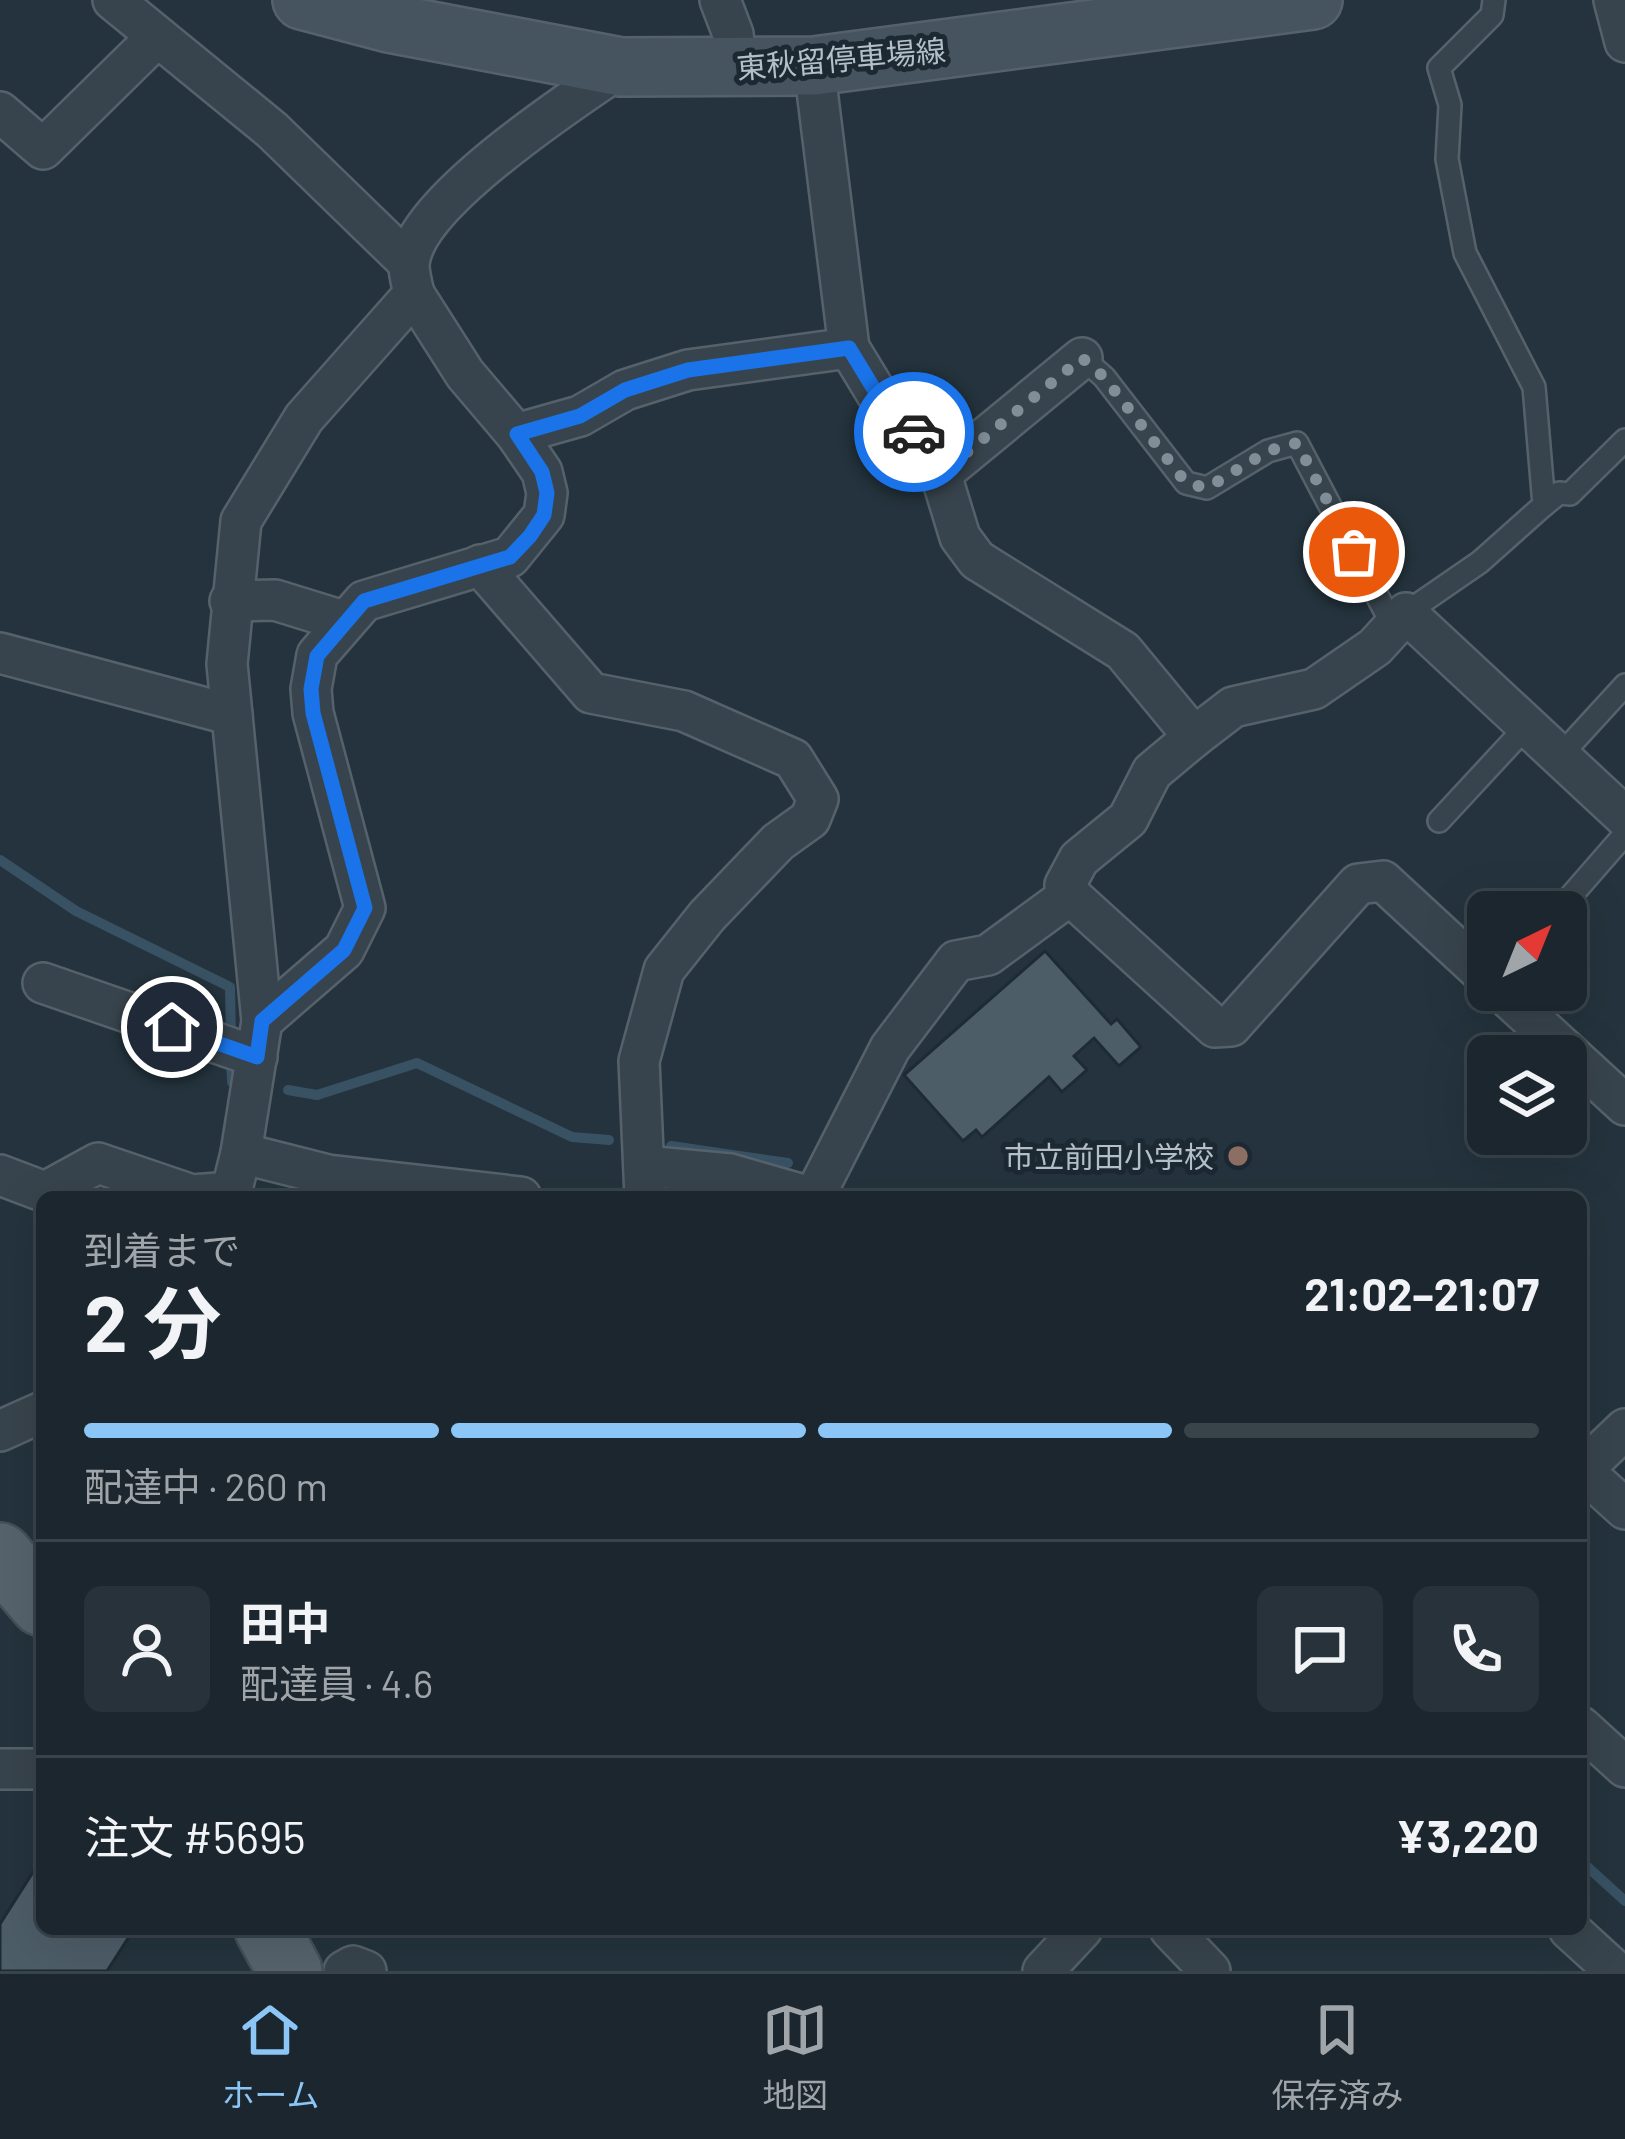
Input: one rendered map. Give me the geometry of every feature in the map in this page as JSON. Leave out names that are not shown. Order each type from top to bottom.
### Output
[{"type":"main road","name":"東秋留停車場線","points":[[302,0],[389,23],[621,67],[737,69],[814,66],[1313,0]]},
{"type":"main road","points":[[0,1555],[36,1597]]},
{"type":"main road","points":[[270,1935],[290,1971]]},
{"type":"street","points":[[113,0],[272,130],[411,278],[465,374],[517,434],[542,472],[547,493],[544,515],[510,557],[364,601],[317,656],[311,689],[313,713],[365,908],[344,950],[245,1043]]},
{"type":"street","points":[[720,0],[733,34],[737,69]]},
{"type":"street","points":[[1614,0],[1625,42]]},
{"type":"street","points":[[0,112],[43,149],[157,37]]},
{"type":"street","points":[[814,66],[849,348],[880,399],[934,452],[960,537],[977,560],[1123,651],[1194,737]]},
{"type":"street","points":[[235,1181],[245,1043],[226,664],[241,521],[304,418],[411,278],[415,244],[446,206],[520,134],[621,67]]},
{"type":"street","points":[[517,434],[580,416],[625,390],[688,370],[849,348]]},
{"type":"street","points":[[940,474],[1082,358]]},
{"type":"street","points":[[480,565],[591,693],[684,711],[793,759],[818,799],[810,819],[778,842],[707,916],[664,970],[639,1061],[645,1181],[730,1174],[791,1191]]},
{"type":"street","points":[[230,601],[275,600],[343,622]]},
{"type":"street","points":[[1467,960],[1382,881],[1358,884],[1231,1026],[1216,1027],[1070,895],[1065,885],[1078,859],[1128,819],[1152,772],[1194,737],[1233,707],[1314,689],[1375,646],[1399,619],[1527,726],[1625,817]]},
{"type":"street","points":[[0,653],[232,715]]},
{"type":"street","points":[[815,1191],[890,1048],[956,961],[988,956],[1070,895]]},
{"type":"street","points":[[43,983],[245,1043]]},
{"type":"street","points":[[1524,1011],[1625,1105]]},
{"type":"street","points":[[47,1191],[98,1162],[181,1191]]},
{"type":"street","points":[[0,1175],[42,1191]]},
{"type":"street","points":[[204,1191],[235,1181],[328,1175],[468,1191]]},
{"type":"street","points":[[0,1431],[36,1415]]},
{"type":"street","points":[[1587,1465],[1625,1429]]},
{"type":"street","points":[[1587,1475],[1625,1509]]},
{"type":"street","points":[[1587,1732],[1625,1767]]},
{"type":"street","points":[[0,1769],[36,1769]]},
{"type":"street","points":[[1042,1971],[1076,1935]]},
{"type":"street","points":[[1176,1935],[1210,1971]]},
{"type":"street","points":[[1576,1935],[1615,1971]]},
{"type":"street","points":[[344,1971],[353,1966],[367,1971]]},
{"type":"lane","points":[[1493,0],[1492,15],[1439,68],[1450,105],[1447,159],[1466,253],[1534,387],[1544,505]]},
{"type":"lane","points":[[1082,358],[1104,377],[1186,483],[1207,488],[1268,451],[1297,443],[1399,619],[1480,562],[1559,493],[1570,494],[1625,440]]},
{"type":"lane","points":[[1560,756],[1625,685]]},
{"type":"lane","points":[[1439,821],[1527,726]]},
{"type":"lane","points":[[1575,891],[1625,834]]},
{"type":"building","points":[[1045,951],[1111,1024],[1117,1019],[1141,1047],[1119,1066],[1094,1038],[1074,1056],[1087,1070],[1062,1092],[1049,1077],[982,1137],[976,1130],[963,1141],[904,1075]]},
{"type":"building","points":[[36,1867],[36,1935],[130,1935],[107,1971],[0,1971],[0,1924]]},
{"type":"waterway","points":[[0,860],[76,911],[230,987],[231,1038]]},
{"type":"waterway","points":[[231,1057],[232,1082]]},
{"type":"waterway","points":[[288,1090],[317,1095],[417,1063],[572,1137],[609,1140]]},
{"type":"waterway","points":[[671,1146],[788,1163]]},
{"type":"waterway","points":[[1587,1866],[1625,1901]]},
{"type":"way so far","points":[[914,432],[934,452],[940,474],[1082,358],[1104,377],[1186,483],[1207,488],[1268,451],[1297,443],[1354,552]]},
{"type":"place","name":"市立前田小学校","points":[[1238,1156]]},
{"type":"route","points":[[172,1027],[257,1057],[262,1021],[344,950],[365,908],[313,713],[311,689],[317,656],[364,601],[510,557],[530,536],[544,515],[547,493],[542,472],[517,434],[580,416],[625,390],[688,370],[849,348],[880,399],[914,432]]}]
